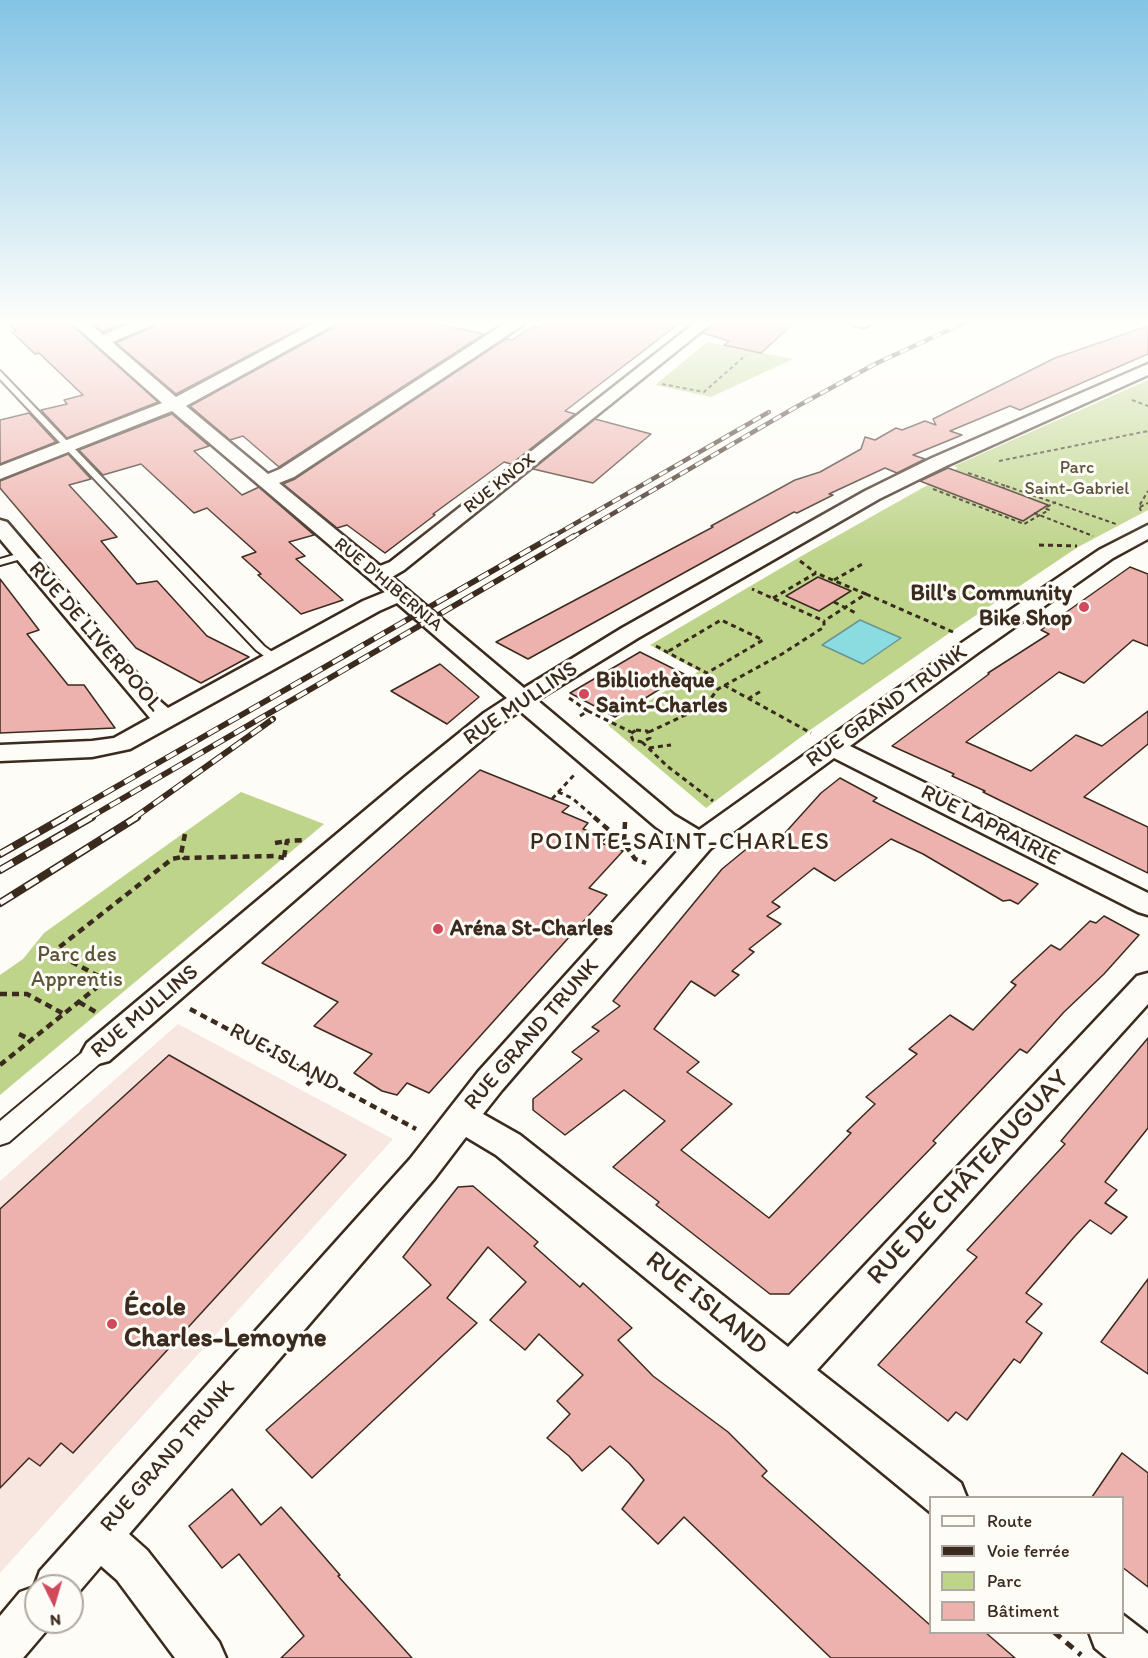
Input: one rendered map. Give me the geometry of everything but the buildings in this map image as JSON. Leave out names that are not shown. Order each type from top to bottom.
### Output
[{"type":"street","name":"RUE D'HIBERNIA","points":[[169,399],[500,678],[665,821],[700,843]]},
{"type":"street","points":[[0,473],[186,399]]},
{"type":"street","points":[[267,481],[287,473],[400,399]]},
{"type":"street","name":"RUE KNOX","points":[[377,576],[397,566],[607,399]]},
{"type":"street","name":"RUE MULLINS","points":[[0,1135],[493,718],[630,633],[872,495],[939,462],[1080,399]]},
{"type":"street","name":"RUE GRAND TRUNK","points":[[66,1574],[422,1168],[498,1072],[700,843],[822,740],[971,647],[1114,536],[1146,522]]},
{"type":"street","name":"RUE DE LIVERPOOL","points":[[0,526],[152,707],[166,719]]},
{"type":"street","points":[[1114,536],[1148,554]]},
{"type":"street","points":[[0,753],[108,747],[133,739],[371,606],[399,594]]},
{"type":"street","name":"RUE LAPRAIRIE","points":[[822,740],[1148,905]]},
{"type":"street","name":"RUE DE CHÂTEAUGUAY","points":[[790,1372],[1148,984]]},
{"type":"street","name":"RUE ISLAND","points":[[461,1118],[508,1145],[945,1496]]},
{"type":"street","points":[[99,1536],[132,1565],[203,1658]]},
{"type":"street","points":[[0,1650],[24,1622]]},
{"type":"street","points":[[1113,1634],[1142,1658]]},
{"type":"lane","points":[[24,399],[260,648],[275,659]]},
{"type":"lane","points":[[0,562],[24,555]]},
{"type":"path","points":[[1131,400],[1148,406]]},
{"type":"path","points":[[992,463],[1148,431]]},
{"type":"path","points":[[966,472],[1004,487],[1013,487],[1056,502],[1114,536]]},
{"type":"path","points":[[925,486],[1024,524],[1049,510],[1045,508],[1056,502]]},
{"type":"path","points":[[1139,507],[1148,491]]},
{"type":"path","points":[[1139,507],[1148,503]]},
{"type":"path","points":[[1139,507],[1146,522]]},
{"type":"path","points":[[1034,513],[1114,536]]},
{"type":"path","points":[[1039,545],[1085,546]]},
{"type":"path","points":[[794,558],[816,573],[956,633]]},
{"type":"path","points":[[833,580],[864,562]]},
{"type":"path","points":[[773,598],[816,573]]},
{"type":"path","points":[[804,580],[810,582]]},
{"type":"path","points":[[746,586],[824,621]]},
{"type":"path","points":[[824,621],[866,594]]},
{"type":"path","points":[[834,602],[856,613]]},
{"type":"path","points":[[650,643],[707,674],[763,640],[721,620],[667,652]]},
{"type":"path","points":[[564,695],[588,711],[631,732],[638,730],[649,732],[696,710],[708,702],[724,685],[782,654],[824,627],[824,621]]},
{"type":"path","points":[[724,685],[822,740]]},
{"type":"path","points":[[748,699],[761,691]]},
{"type":"path","points":[[567,703],[578,697]]},
{"type":"path","points":[[576,718],[588,711]]},
{"type":"path","points":[[631,732],[632,739],[642,742],[667,766],[715,801]]},
{"type":"path","points":[[642,742],[650,739],[649,732]]},
{"type":"path","points":[[649,748],[671,745]]},
{"type":"path","points":[[552,799],[574,774]]},
{"type":"path","points":[[558,792],[572,798],[624,843],[635,859],[646,863]]},
{"type":"path","points":[[624,843],[625,821]]},
{"type":"path","points":[[183,859],[185,834]]},
{"type":"path","points":[[275,843],[312,840]]},
{"type":"path","points":[[0,1065],[106,980],[53,952],[116,901],[172,859],[274,856],[285,859],[287,841]]},
{"type":"path","points":[[0,994],[27,994],[64,1014]]},
{"type":"path","points":[[79,1002],[101,1015]]},
{"type":"path","name":"RUE ISLAND","points":[[189,1009],[410,1126]]},
{"type":"path","points":[[19,1034],[31,1040]]},
{"type":"path","points":[[307,1085],[322,1069]]},
{"type":"path","points":[[1056,1634],[1085,1658]]},
{"type":"shaded area","name":"École Charles-Lemoyne","points":[[178,1024],[393,1139],[0,1573],[0,1181]]},
{"type":"green space","name":"Parc Saint-Gabriel","points":[[1104,399],[1148,399],[1148,510],[1078,547],[945,636],[813,728],[706,808],[608,725],[699,671],[650,645],[958,468],[954,466]]},
{"type":"green space","name":"Parc des Apprentis","points":[[241,792],[324,824],[0,1095],[0,975],[23,959],[44,933]]},
{"type":"water","points":[[860,620],[901,638],[863,664],[822,645]]},
{"type":"railway","points":[[571,538],[810,399]]},
{"type":"railway","points":[[550,538],[769,412]]},
{"type":"railway","points":[[62,818],[553,536]]},
{"type":"railway","points":[[89,818],[574,536]]},
{"type":"railway","points":[[134,818],[273,719]]},
{"type":"railway","points":[[0,854],[65,817]]},
{"type":"railway","points":[[0,870],[92,817]]},
{"type":"railway","points":[[0,903],[137,817]]},
{"type":"place","name":"Bill's Community Bike Shop","points":[[1084,607]]},
{"type":"place","name":"Bibliothèque Saint-Charles","points":[[584,694]]},
{"type":"place","name":"Aréna St-Charles","points":[[438,929]]},
{"type":"place","name":"École Charles-Lemoyne","points":[[112,1324]]},
{"type":"district","name":"POINTE-SAINT-CHARLES","points":[[680,843]]}]
